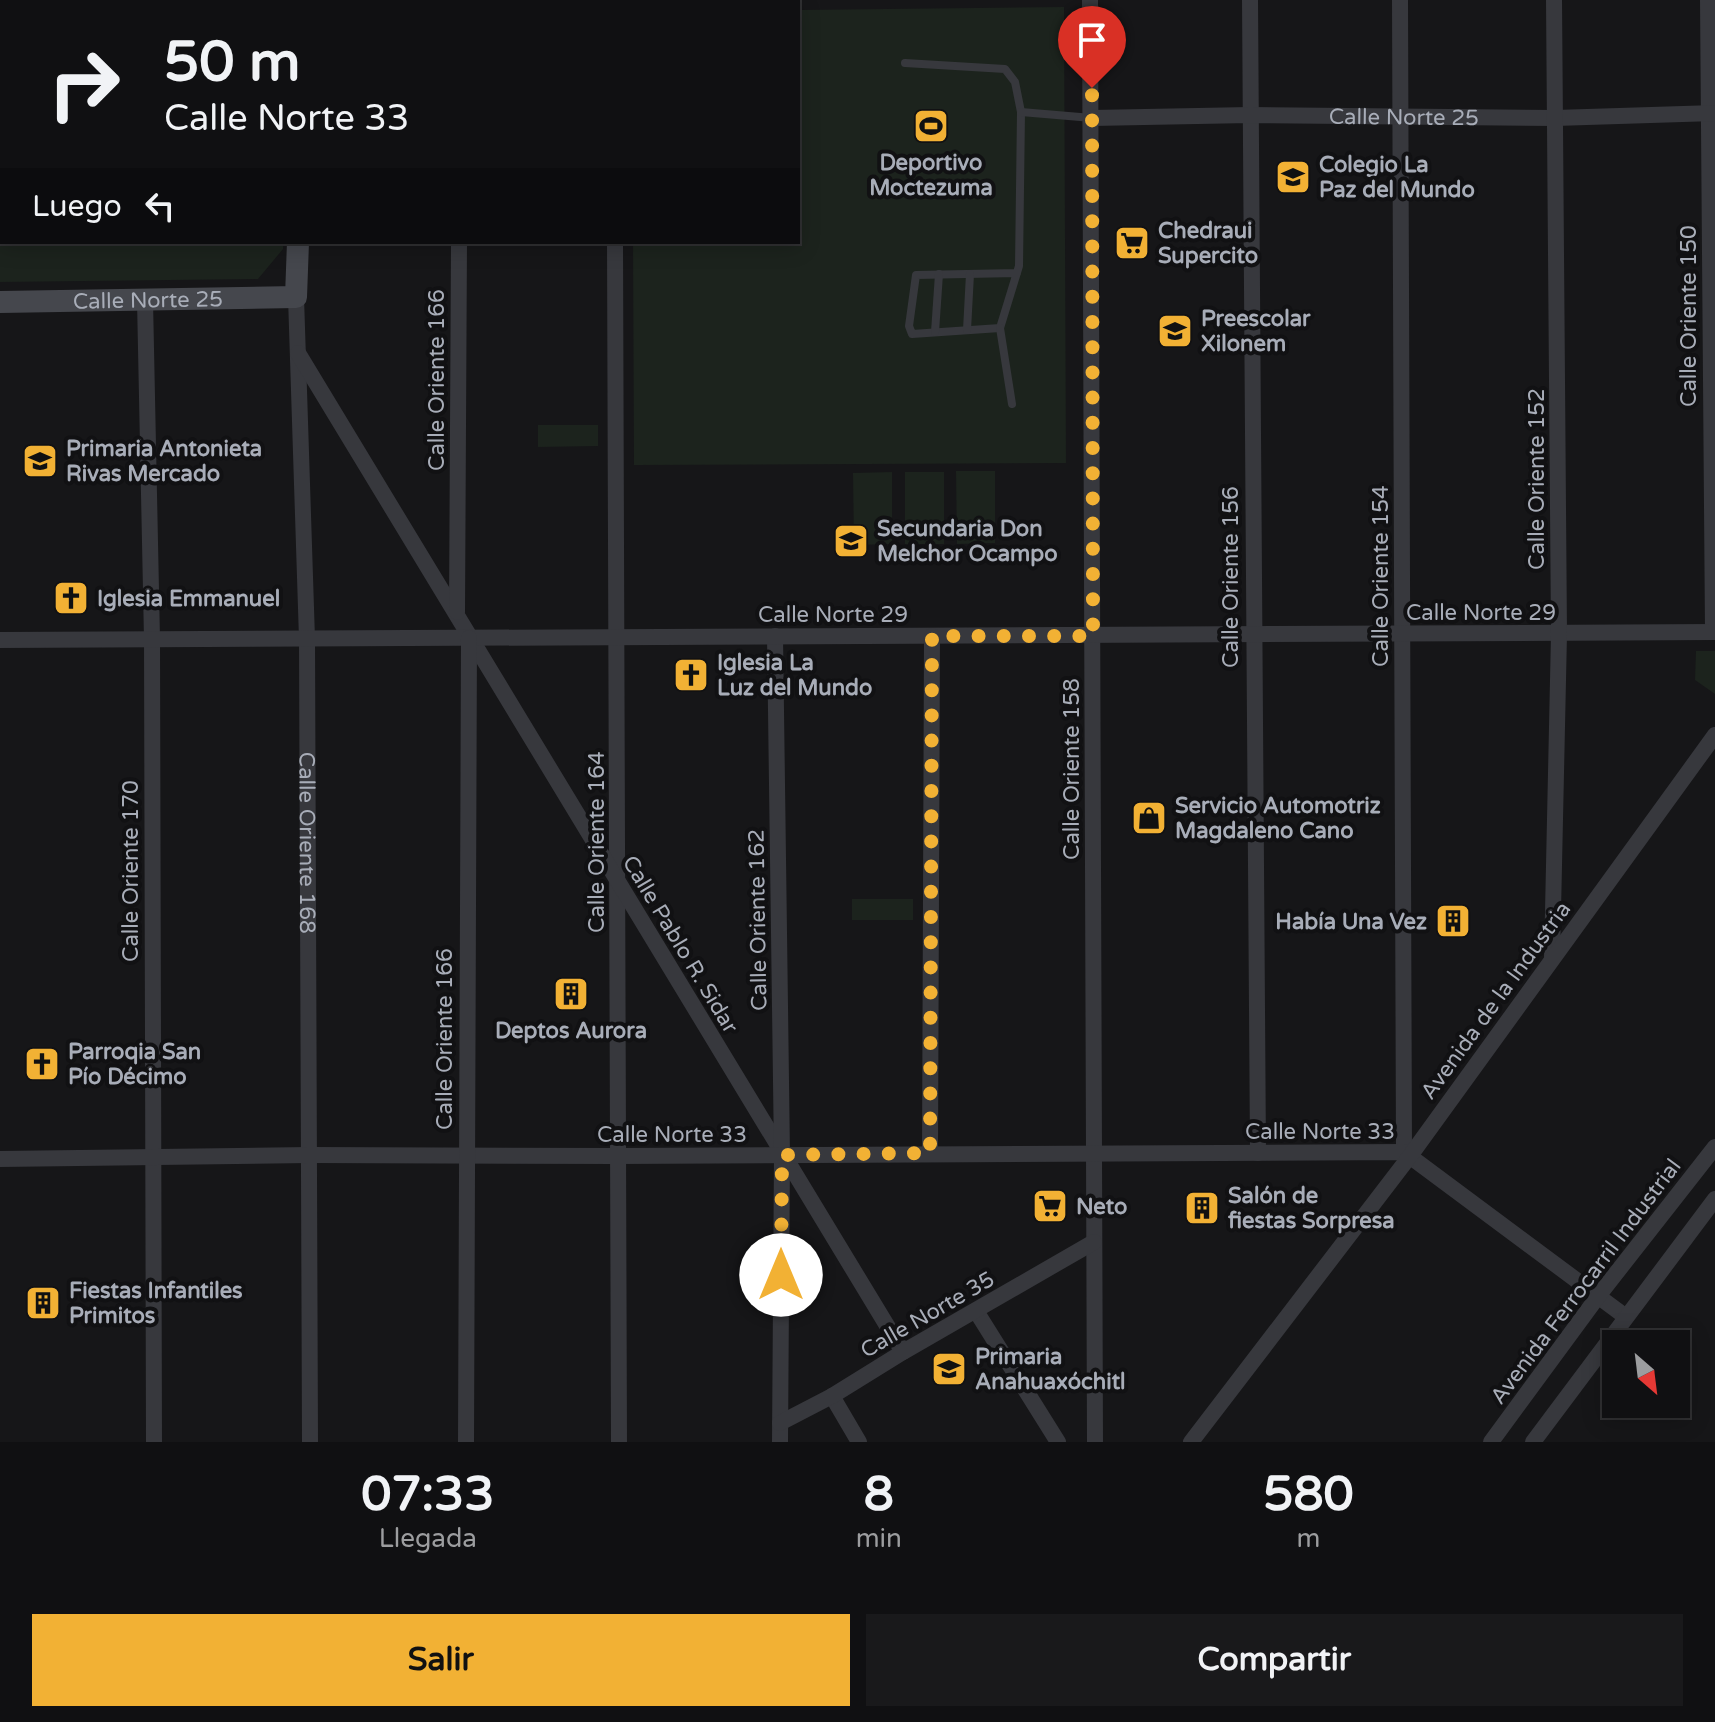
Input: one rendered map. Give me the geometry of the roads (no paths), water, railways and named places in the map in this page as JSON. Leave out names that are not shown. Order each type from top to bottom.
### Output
[{"type":"street","name":"Calle Oriente 158","points":[[1090,0],[1095,1442]]},
{"type":"street","name":"Calle Oriente 156","points":[[1250,0],[1258,1153]]},
{"type":"street","name":"Calle Oriente 154","points":[[1400,0],[1407,1154]]},
{"type":"street","name":"Calle Oriente 152","points":[[1552,958],[1559,634],[1554,0]]},
{"type":"street","name":"Calle Oriente 150","points":[[1708,0],[1712,113],[1714,632]]},
{"type":"street","name":"Calle Norte 25","points":[[1092,118],[1250,115],[1555,118],[1712,113]]},
{"type":"street","name":"Calle Oriente 168","points":[[298,244],[296,297],[307,639],[310,1442]]},
{"type":"street","name":"Calle Oriente 166","points":[[457,614],[459,244]]},
{"type":"street","name":"Calle Oriente 164","points":[[615,244],[619,636],[619,1442]]},
{"type":"street","name":"Calle Norte 25","points":[[0,302],[296,297]]},
{"type":"street","name":"Calle Oriente 170","points":[[145,300],[152,639],[154,1442]]},
{"type":"street","name":"Calle Pablo R. Sidar","points":[[298,353],[903,1352]]},
{"type":"street","name":"Calle Norte 29","points":[[0,640],[1714,632]]},
{"type":"street","name":"Calle Oriente 162","points":[[775,636],[782,1155],[780,1442]]},
{"type":"street","points":[[930,1153],[932,636]]},
{"type":"street","name":"Calle Oriente 166","points":[[466,1442],[469,637]]},
{"type":"street","name":"Avenida de la Industria","points":[[1191,1442],[1715,735]]},
{"type":"street","name":"Avenida Ferrocarril Industrial","points":[[1491,1442],[1599,1295],[1715,1147]]},
{"type":"street","name":"Calle Norte 33","points":[[0,1159],[310,1155],[1407,1154],[1626,1317]]},
{"type":"street","points":[[1533,1442],[1715,1199]]},
{"type":"street","name":"Calle Norte 35","points":[[780,1423],[832,1396],[1094,1242]]},
{"type":"street","points":[[976,1311],[1058,1442]]},
{"type":"street","points":[[832,1396],[859,1442]]},
{"type":"lane","points":[[905,63],[1005,69],[1015,82],[1021,112],[1019,266],[1000,328],[1012,404]]},
{"type":"lane","points":[[1021,112],[1092,118]]},
{"type":"lane","points":[[1000,328],[912,334],[909,326],[916,275],[1017,273]]},
{"type":"lane","points":[[935,332],[939,274]]},
{"type":"lane","points":[[967,330],[970,274]]},
{"type":"place","name":"Deportivo Moctezuma","points":[[931,126]]},
{"type":"place","name":"Colegio La Paz del Mundo","points":[[1293,177]]},
{"type":"place","name":"Chedraui Supercito","points":[[1132,243]]},
{"type":"place","name":"Preescolar Xilonem","points":[[1175,331]]},
{"type":"place","name":"Primaria Antonieta Rivas Mercado","points":[[40,461]]},
{"type":"place","name":"Secundaria Don Melchor Ocampo","points":[[851,541]]},
{"type":"place","name":"Iglesia Emmanuel","points":[[71,598]]},
{"type":"place","name":"Iglesia La Luz del Mundo","points":[[691,675]]},
{"type":"place","name":"Servicio Automotriz Magdaleno Cano","points":[[1149,818]]},
{"type":"place","name":"Había Una Vez","points":[[1453,921]]},
{"type":"place","name":"Deptos Aurora","points":[[571,994]]},
{"type":"place","name":"Parroqia San Pío Décimo","points":[[42,1064]]},
{"type":"place","name":"Neto","points":[[1050,1206]]},
{"type":"place","name":"Salón de fiestas Sorpresa","points":[[1202,1208]]},
{"type":"place","name":"Fiestas Infantiles Primitos","points":[[43,1303]]},
{"type":"place","name":"Primaria Anahuaxóchitl","points":[[949,1369]]}]
